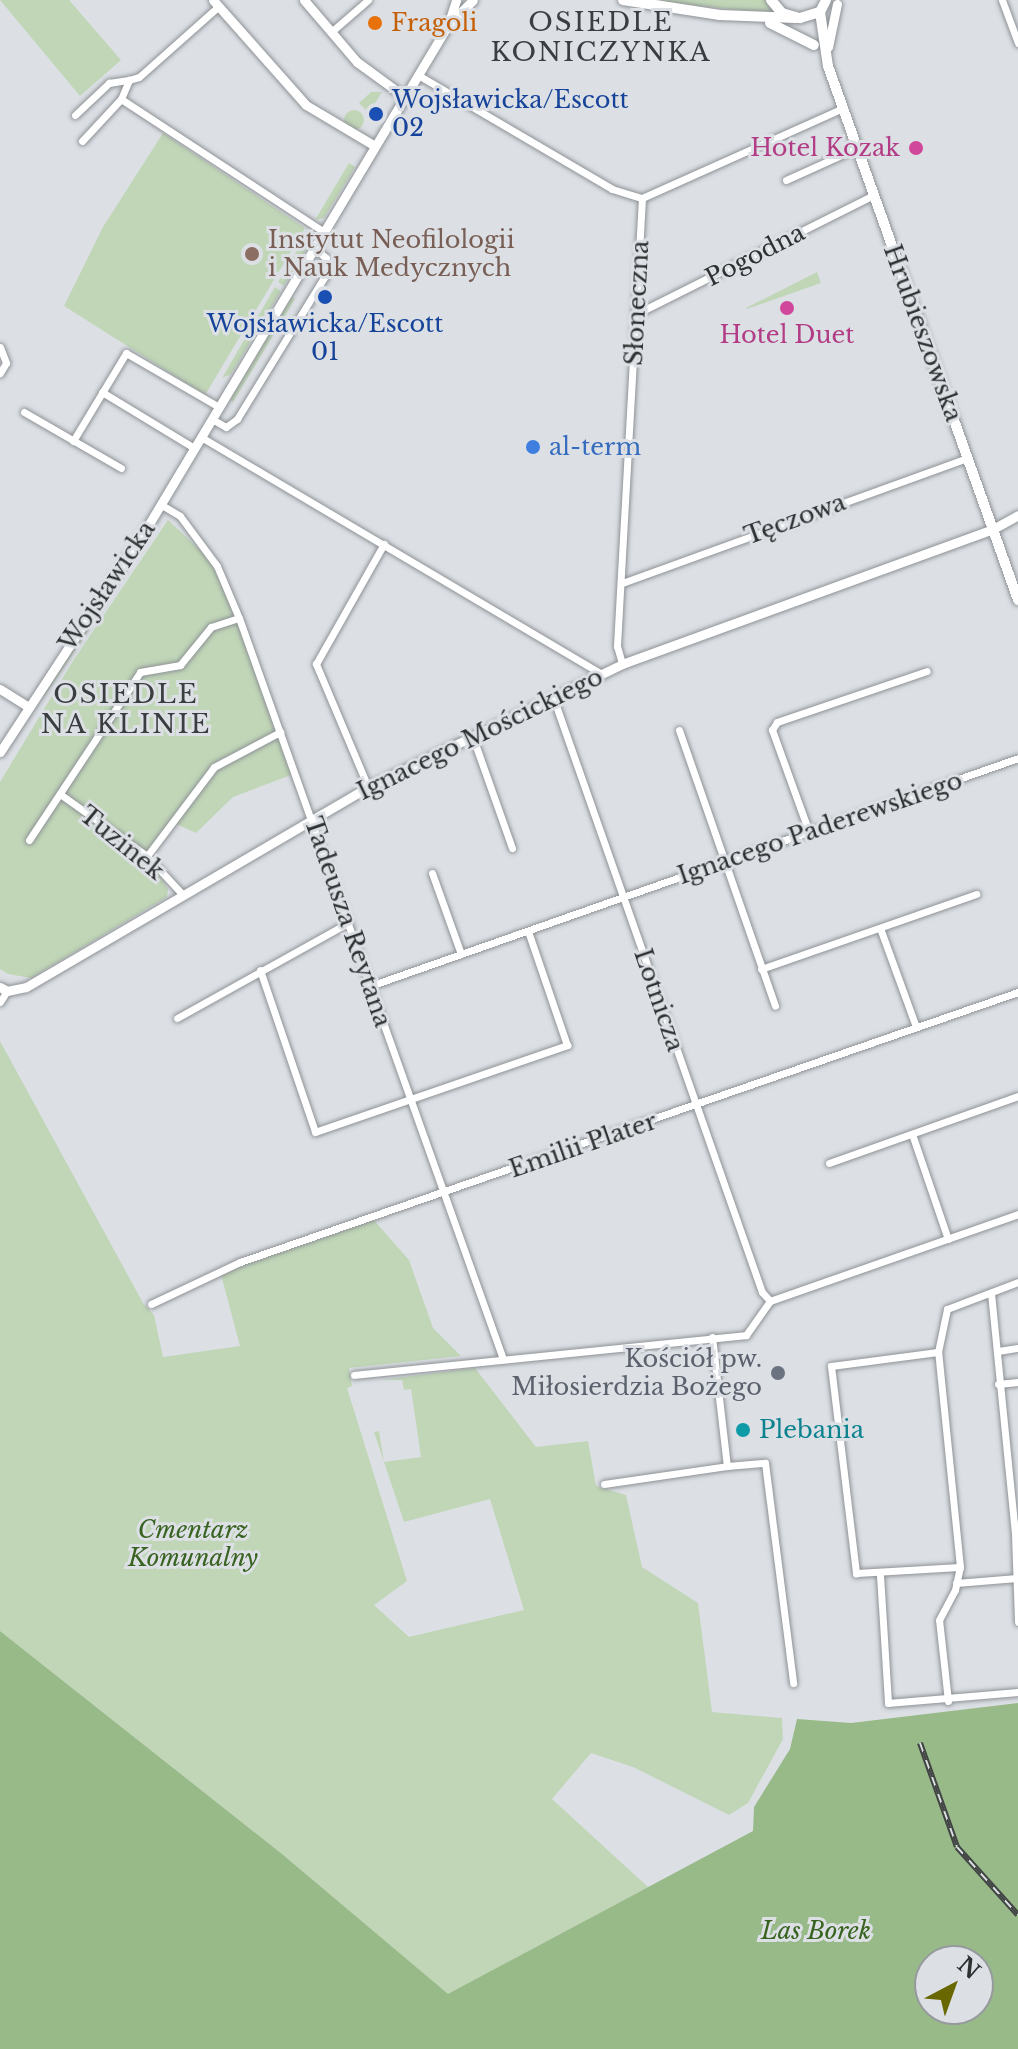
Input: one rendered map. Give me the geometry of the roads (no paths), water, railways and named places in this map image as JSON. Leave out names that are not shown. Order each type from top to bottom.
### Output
[{"type":"main road","points":[[623,0],[761,19],[796,18],[820,12],[835,1]]},
{"type":"main road","points":[[771,0],[796,18],[827,62]]},
{"type":"main road","points":[[820,12],[827,62]]},
{"type":"main road","points":[[761,19],[814,45]]},
{"type":"main road","name":"Hrubieszowska","points":[[827,62],[1018,600]]},
{"type":"street","points":[[82,141],[121,99],[129,80],[216,3],[229,0]]},
{"type":"street","points":[[304,0],[357,62],[405,97]]},
{"type":"street","points":[[331,32],[368,0]]},
{"type":"street","name":"Wojsławicka","points":[[0,752],[212,419],[448,25],[456,0]]},
{"type":"street","name":"Wojsławicka","points":[[448,25],[473,0]]},
{"type":"street","points":[[1002,0],[1018,43]]},
{"type":"street","points":[[827,62],[835,1]]},
{"type":"street","points":[[216,3],[306,105],[375,146]]},
{"type":"street","points":[[418,75],[612,189],[642,198],[843,108]]},
{"type":"street","points":[[75,115],[109,83],[129,80]]},
{"type":"street","points":[[121,99],[324,232]]},
{"type":"street","points":[[786,180],[857,148]]},
{"type":"street","name":"Pogodna","points":[[636,314],[874,195]]},
{"type":"street","name":"Słoneczna","points":[[622,664],[617,646],[642,198]]},
{"type":"street","points":[[212,419],[226,427],[237,419],[306,307],[328,265],[314,248]]},
{"type":"street","points":[[0,347],[6,363],[0,373]]},
{"type":"street","points":[[73,441],[126,353],[219,407]]},
{"type":"street","points":[[102,392],[194,448]]},
{"type":"street","points":[[24,412],[121,468]]},
{"type":"street","points":[[201,437],[601,674]]},
{"type":"street","name":"Tęczowa","points":[[622,583],[968,458]]},
{"type":"street","name":"Tadeusza Reytana","points":[[160,504],[180,516],[217,566],[239,618],[313,818],[503,1359]]},
{"type":"street","name":"Ignacego Mościckiego","points":[[0,1002],[3,989],[26,987],[313,818],[472,735],[622,664],[993,529],[1018,515]]},
{"type":"street","points":[[368,787],[316,664],[384,544]]},
{"type":"street","points":[[29,840],[140,672],[180,665],[211,627],[239,618]]},
{"type":"street","points":[[809,832],[772,730],[777,722],[927,671]]},
{"type":"street","points":[[0,689],[27,706]]},
{"type":"street","name":"Lotnicza","points":[[553,697],[762,1292],[770,1301]]},
{"type":"street","points":[[679,730],[775,1006]]},
{"type":"street","points":[[147,856],[214,767],[280,732]]},
{"type":"street","points":[[472,735],[512,848]]},
{"type":"street","name":"Ignacego Paderewskiego","points":[[370,986],[1018,758]]},
{"type":"street","name":"Tuzinek","points":[[60,794],[147,856],[183,895]]},
{"type":"street","points":[[432,873],[461,954]]},
{"type":"street","points":[[761,969],[976,894]]},
{"type":"street","points":[[177,1018],[348,923]]},
{"type":"street","points":[[880,928],[916,1027]]},
{"type":"street","points":[[260,970],[315,1132],[567,1045],[528,931]]},
{"type":"street","name":"Emilii Plater","points":[[151,1304],[240,1262],[444,1194],[1018,992]]},
{"type":"street","points":[[829,1163],[1018,1096]]},
{"type":"street","points":[[912,1134],[948,1239]]},
{"type":"street","points":[[354,1375],[746,1335],[770,1301],[1018,1214]]},
{"type":"street","points":[[948,1701],[939,1620],[960,1567],[938,1352],[947,1309],[1018,1282]]},
{"type":"street","points":[[991,1293],[998,1351],[998,1384],[1016,1534],[1018,1622]]},
{"type":"street","points":[[712,1337],[727,1466]]},
{"type":"street","points":[[998,1351],[1018,1348]]},
{"type":"street","points":[[938,1352],[831,1366],[856,1573],[880,1575],[960,1567]]},
{"type":"street","points":[[998,1384],[1018,1382]]},
{"type":"street","points":[[604,1484],[765,1463],[793,1683]]},
{"type":"street","points":[[880,1575],[888,1703],[948,1701],[1018,1692]]},
{"type":"street","points":[[956,1583],[1017,1578]]},
{"type":"railway","points":[[920,1743],[957,1847],[1018,1915]]},
{"type":"place","name":"Fragoli","points":[[375,23]]},
{"type":"place","name":"Wojsławicka/Escott 02","points":[[376,114]]},
{"type":"place","name":"Hotel Kozak","points":[[916,148]]},
{"type":"place","name":"Instytut Neofilologii i Nauk Medycznych","points":[[252,254]]},
{"type":"place","name":"Wojsławicka/Escott 01","points":[[325,297]]},
{"type":"place","name":"Hotel Duet","points":[[787,308]]},
{"type":"place","name":"al-term","points":[[533,447]]},
{"type":"place","name":"Kościół pw. Miłosierdzia Bożego","points":[[778,1373]]},
{"type":"place","name":"Plebania","points":[[743,1430]]},
{"type":"district","name":"OSIEDLE KONICZYNKA","points":[[601,38]]},
{"type":"district","name":"OSIEDLE NA KLINIE","points":[[126,710]]},
{"type":"park label","name":"Cmentarz Komunalny","points":[[193,1544]]},
{"type":"park label","name":"Las Borek","points":[[816,1931]]}]
